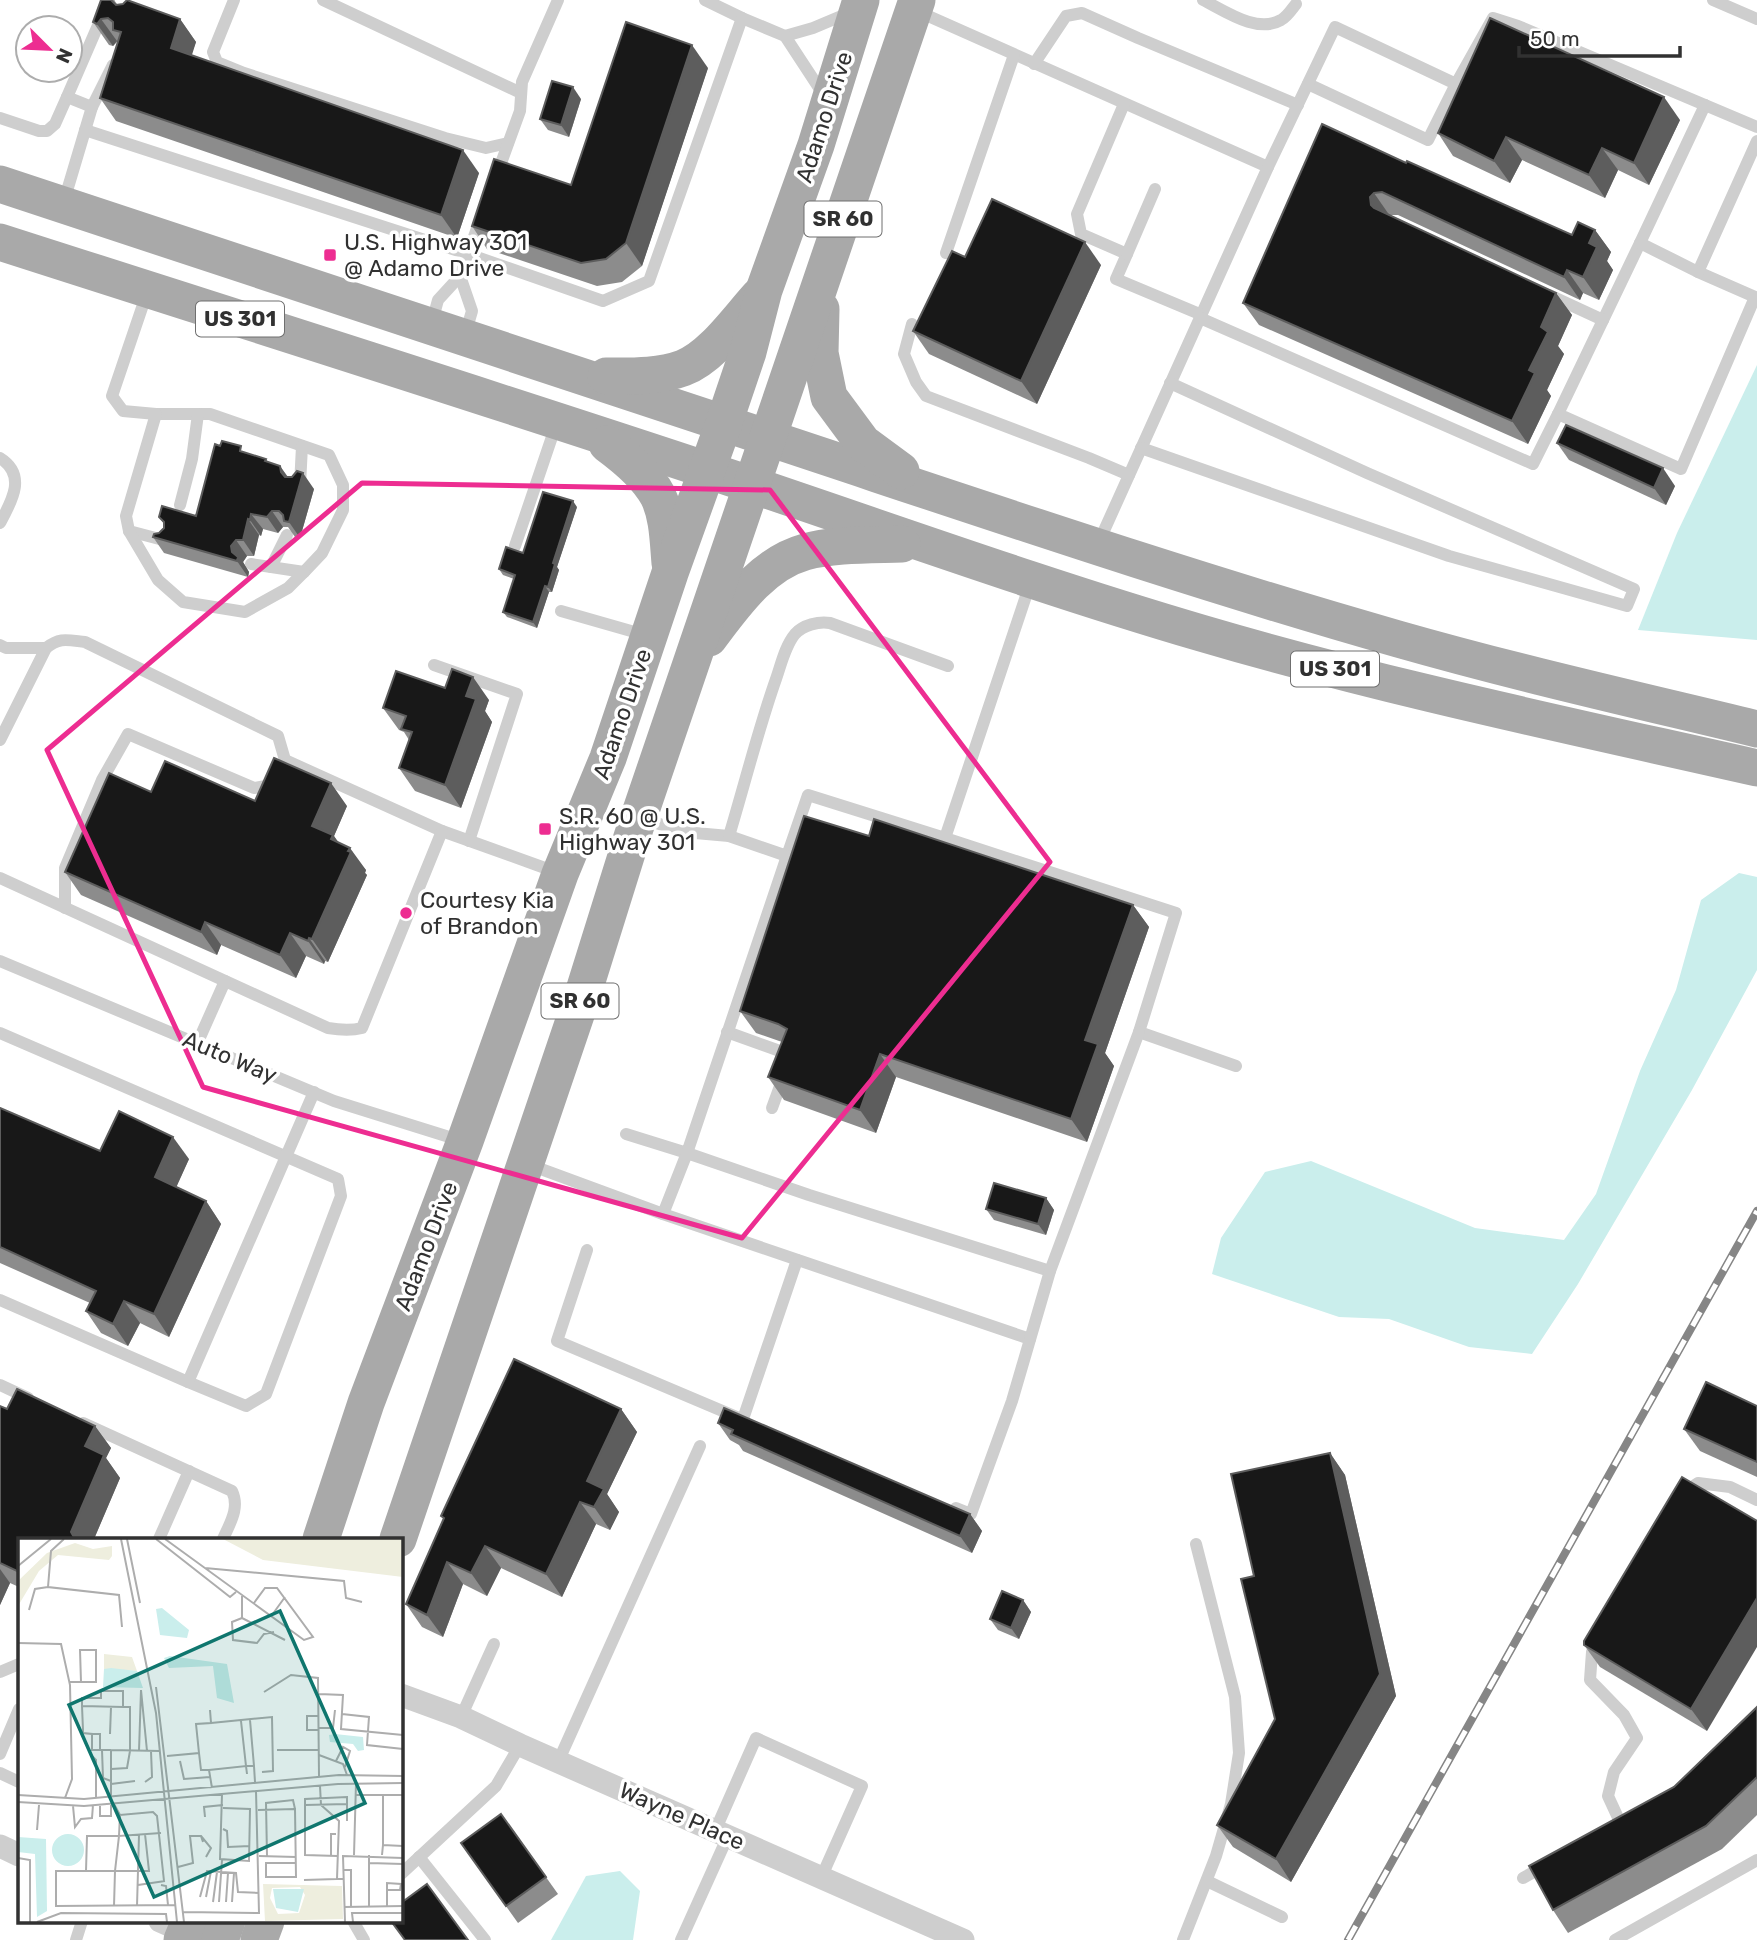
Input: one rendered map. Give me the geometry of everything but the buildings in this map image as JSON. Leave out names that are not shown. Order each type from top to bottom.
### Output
[{"type":"main road","name":"Adamo Drive","points":[[321,1538],[366,1403],[465,1141],[560,874],[608,758],[748,352],[764,290],[829,105],[859,5]]},
{"type":"main road","name":"SR 60","points":[[398,1538],[582,997],[639,817],[916,5]]},
{"type":"main road","name":"US 301","points":[[0,184],[933,494],[1223,587],[1402,640],[1757,729]]},
{"type":"main road","name":"US 301","points":[[0,242],[557,421],[1032,580],[1204,634],[1333,669],[1757,768]]},
{"type":"main road","points":[[821,280],[820,353],[829,397],[863,443],[933,494]]},
{"type":"main road","points":[[578,376],[633,376],[681,368],[693,363],[709,350],[764,290]]},
{"type":"main road","points":[[592,433],[624,457],[658,496],[667,533],[670,573]]},
{"type":"main road","points":[[692,661],[747,591],[780,563],[804,552],[828,548],[920,542]]},
{"type":"main road","points":[[187,1931],[219,1923]]},
{"type":"main road","points":[[259,1940],[265,1923]]},
{"type":"street","name":"Wayne Place","points":[[402,1695],[461,1717],[963,1940]]},
{"type":"street","points":[[0,1846],[18,1855]]},
{"type":"lane","points":[[0,118],[38,131],[47,131],[55,124],[109,0]]},
{"type":"lane","points":[[234,0],[213,52],[217,62],[445,138],[486,148],[508,143]]},
{"type":"lane","points":[[323,0],[522,93]]},
{"type":"lane","points":[[460,275],[472,311],[447,332],[438,300],[460,275],[520,111],[522,82],[558,0]]},
{"type":"lane","points":[[705,0],[785,36],[829,105]]},
{"type":"lane","points":[[1203,0],[1244,20],[1266,26],[1283,20],[1296,4]]},
{"type":"lane","points":[[1713,0],[1757,19]]},
{"type":"lane","points":[[785,36],[813,27],[859,5]]},
{"type":"lane","points":[[916,5],[1014,55],[1268,167]]},
{"type":"lane","points":[[1034,64],[1066,16],[1082,13],[1298,105]]},
{"type":"lane","points":[[85,130],[468,254],[603,301],[649,281],[742,18]]},
{"type":"lane","points":[[1308,84],[1428,140],[1455,84],[1493,18],[1518,26],[1757,127]]},
{"type":"lane","points":[[1096,547],[1268,167],[1335,27],[1455,84]]},
{"type":"lane","points":[[63,205],[92,107],[121,49]]},
{"type":"lane","points":[[946,253],[1014,55]]},
{"type":"lane","points":[[67,97],[92,107]]},
{"type":"lane","points":[[1125,104],[1077,214],[1081,234],[1127,254]]},
{"type":"lane","points":[[1155,189],[1116,279],[1534,464],[1705,105]]},
{"type":"lane","points":[[1698,272],[1757,141]]},
{"type":"lane","points":[[1558,414],[1681,469],[1755,297],[1640,243]]},
{"type":"lane","points":[[148,289],[112,396],[122,411],[210,414],[329,456],[343,485],[343,510],[322,553],[288,588],[245,612],[183,601],[158,580],[129,531],[127,516],[156,414]]},
{"type":"lane","points":[[1542,292],[1603,320]]},
{"type":"lane","points":[[912,324],[904,355],[916,382],[926,396],[1129,475]]},
{"type":"lane","points":[[1141,448],[1449,556],[1627,606],[1634,589],[1367,473],[1170,383]]},
{"type":"lane","points":[[180,505],[192,459],[198,414]]},
{"type":"lane","points":[[515,546],[557,421]]},
{"type":"lane","points":[[300,485],[302,446]]},
{"type":"lane","points":[[0,458],[6,462],[15,479],[15,495],[0,523]]},
{"type":"lane","points":[[129,531],[167,541]]},
{"type":"lane","points":[[271,567],[287,535]]},
{"type":"lane","points":[[251,564],[304,572]]},
{"type":"lane","points":[[945,838],[1032,580]]},
{"type":"lane","points":[[561,611],[649,637]]},
{"type":"lane","points":[[729,836],[770,695],[782,660],[796,634],[812,625],[831,623],[948,666]]},
{"type":"lane","points":[[0,740],[46,648],[54,641],[63,639],[85,642],[278,736],[285,760],[271,785],[254,788],[128,734],[102,780],[65,868],[65,908]]},
{"type":"lane","points":[[0,645],[6,648],[46,648]]},
{"type":"lane","points":[[434,665],[517,694],[469,841]]},
{"type":"lane","points":[[285,760],[442,831],[560,874]]},
{"type":"lane","points":[[663,1214],[687,1153],[808,795],[1176,914],[1139,1032],[1050,1271],[1012,1401],[971,1514],[942,1502]]},
{"type":"lane","points":[[639,817],[684,832],[729,836],[787,856]]},
{"type":"lane","points":[[0,878],[328,1028],[343,1031],[362,1028],[442,831]]},
{"type":"lane","name":"Auto Way","points":[[0,961],[334,1101],[465,1141]]},
{"type":"lane","points":[[197,1044],[225,981]]},
{"type":"lane","points":[[727,1032],[791,1055],[772,1108]]},
{"type":"lane","points":[[1139,1032],[1236,1066]]},
{"type":"lane","points":[[0,1033],[338,1179],[341,1196],[266,1394],[246,1406],[0,1300]]},
{"type":"lane","points":[[188,1382],[314,1092]]},
{"type":"lane","points":[[626,1134],[1050,1271]]},
{"type":"lane","points":[[526,1163],[663,1214],[1030,1339]]},
{"type":"lane","points":[[587,1250],[557,1341],[749,1422],[797,1260]]},
{"type":"lane","points":[[0,1385],[38,1402]]},
{"type":"lane","points":[[76,1420],[232,1491],[236,1500],[234,1513],[223,1538]]},
{"type":"lane","points":[[558,1762],[700,1446]]},
{"type":"lane","points":[[159,1538],[189,1471]]},
{"type":"lane","points":[[1668,1502],[1698,1483],[1730,1487],[1757,1500]]},
{"type":"lane","points":[[1182,1940],[1216,1856],[1231,1804],[1239,1753],[1235,1697],[1196,1544]]},
{"type":"lane","points":[[1603,1629],[1592,1652],[1590,1680],[1624,1715],[1637,1738],[1614,1772],[1608,1796],[1625,1819],[1607,1829]]},
{"type":"lane","points":[[461,1717],[494,1644]]},
{"type":"lane","points":[[0,1672],[18,1664]]},
{"type":"lane","points":[[0,1754],[18,1711]]},
{"type":"lane","points":[[681,1940],[756,1738],[862,1786],[821,1878]]},
{"type":"lane","points":[[402,1873],[496,1786],[520,1745]]},
{"type":"lane","points":[[0,1773],[18,1782]]},
{"type":"lane","points":[[419,1857],[462,1921],[485,1940]]},
{"type":"lane","points":[[1523,1878],[1559,1857]]},
{"type":"lane","points":[[1615,1940],[1755,1865]]},
{"type":"lane","points":[[1207,1881],[1282,1917]]},
{"type":"lane","points":[[76,1940],[81,1923]]},
{"type":"lane","points":[[354,1923],[364,1940]]},
{"type":"highlighted area","points":[[362,483],[770,490],[1050,862],[742,1238],[203,1087],[47,750]]},
{"type":"water","points":[[1757,365],[1757,640],[1638,630],[1677,533]]},
{"type":"water","points":[[1739,873],[1757,877],[1757,970],[1692,1090],[1578,1284],[1532,1354],[1469,1347],[1389,1319],[1339,1317],[1212,1274],[1221,1238],[1265,1172],[1311,1161],[1475,1228],[1564,1240],[1596,1194],[1640,1071],[1676,990],[1701,900]]},
{"type":"water","points":[[620,1871],[640,1891],[633,1940],[551,1940],[586,1876]]},
{"type":"railway","points":[[1348,1940],[1757,1211]]},
{"type":"place","name":"U.S. Highway 301 @ Adamo Drive","points":[[330,255]]},
{"type":"place","name":"S.R. 60 @ U.S. Highway 301","points":[[545,829]]},
{"type":"place","name":"Courtesy Kia of Brandon","points":[[406,913]]}]
